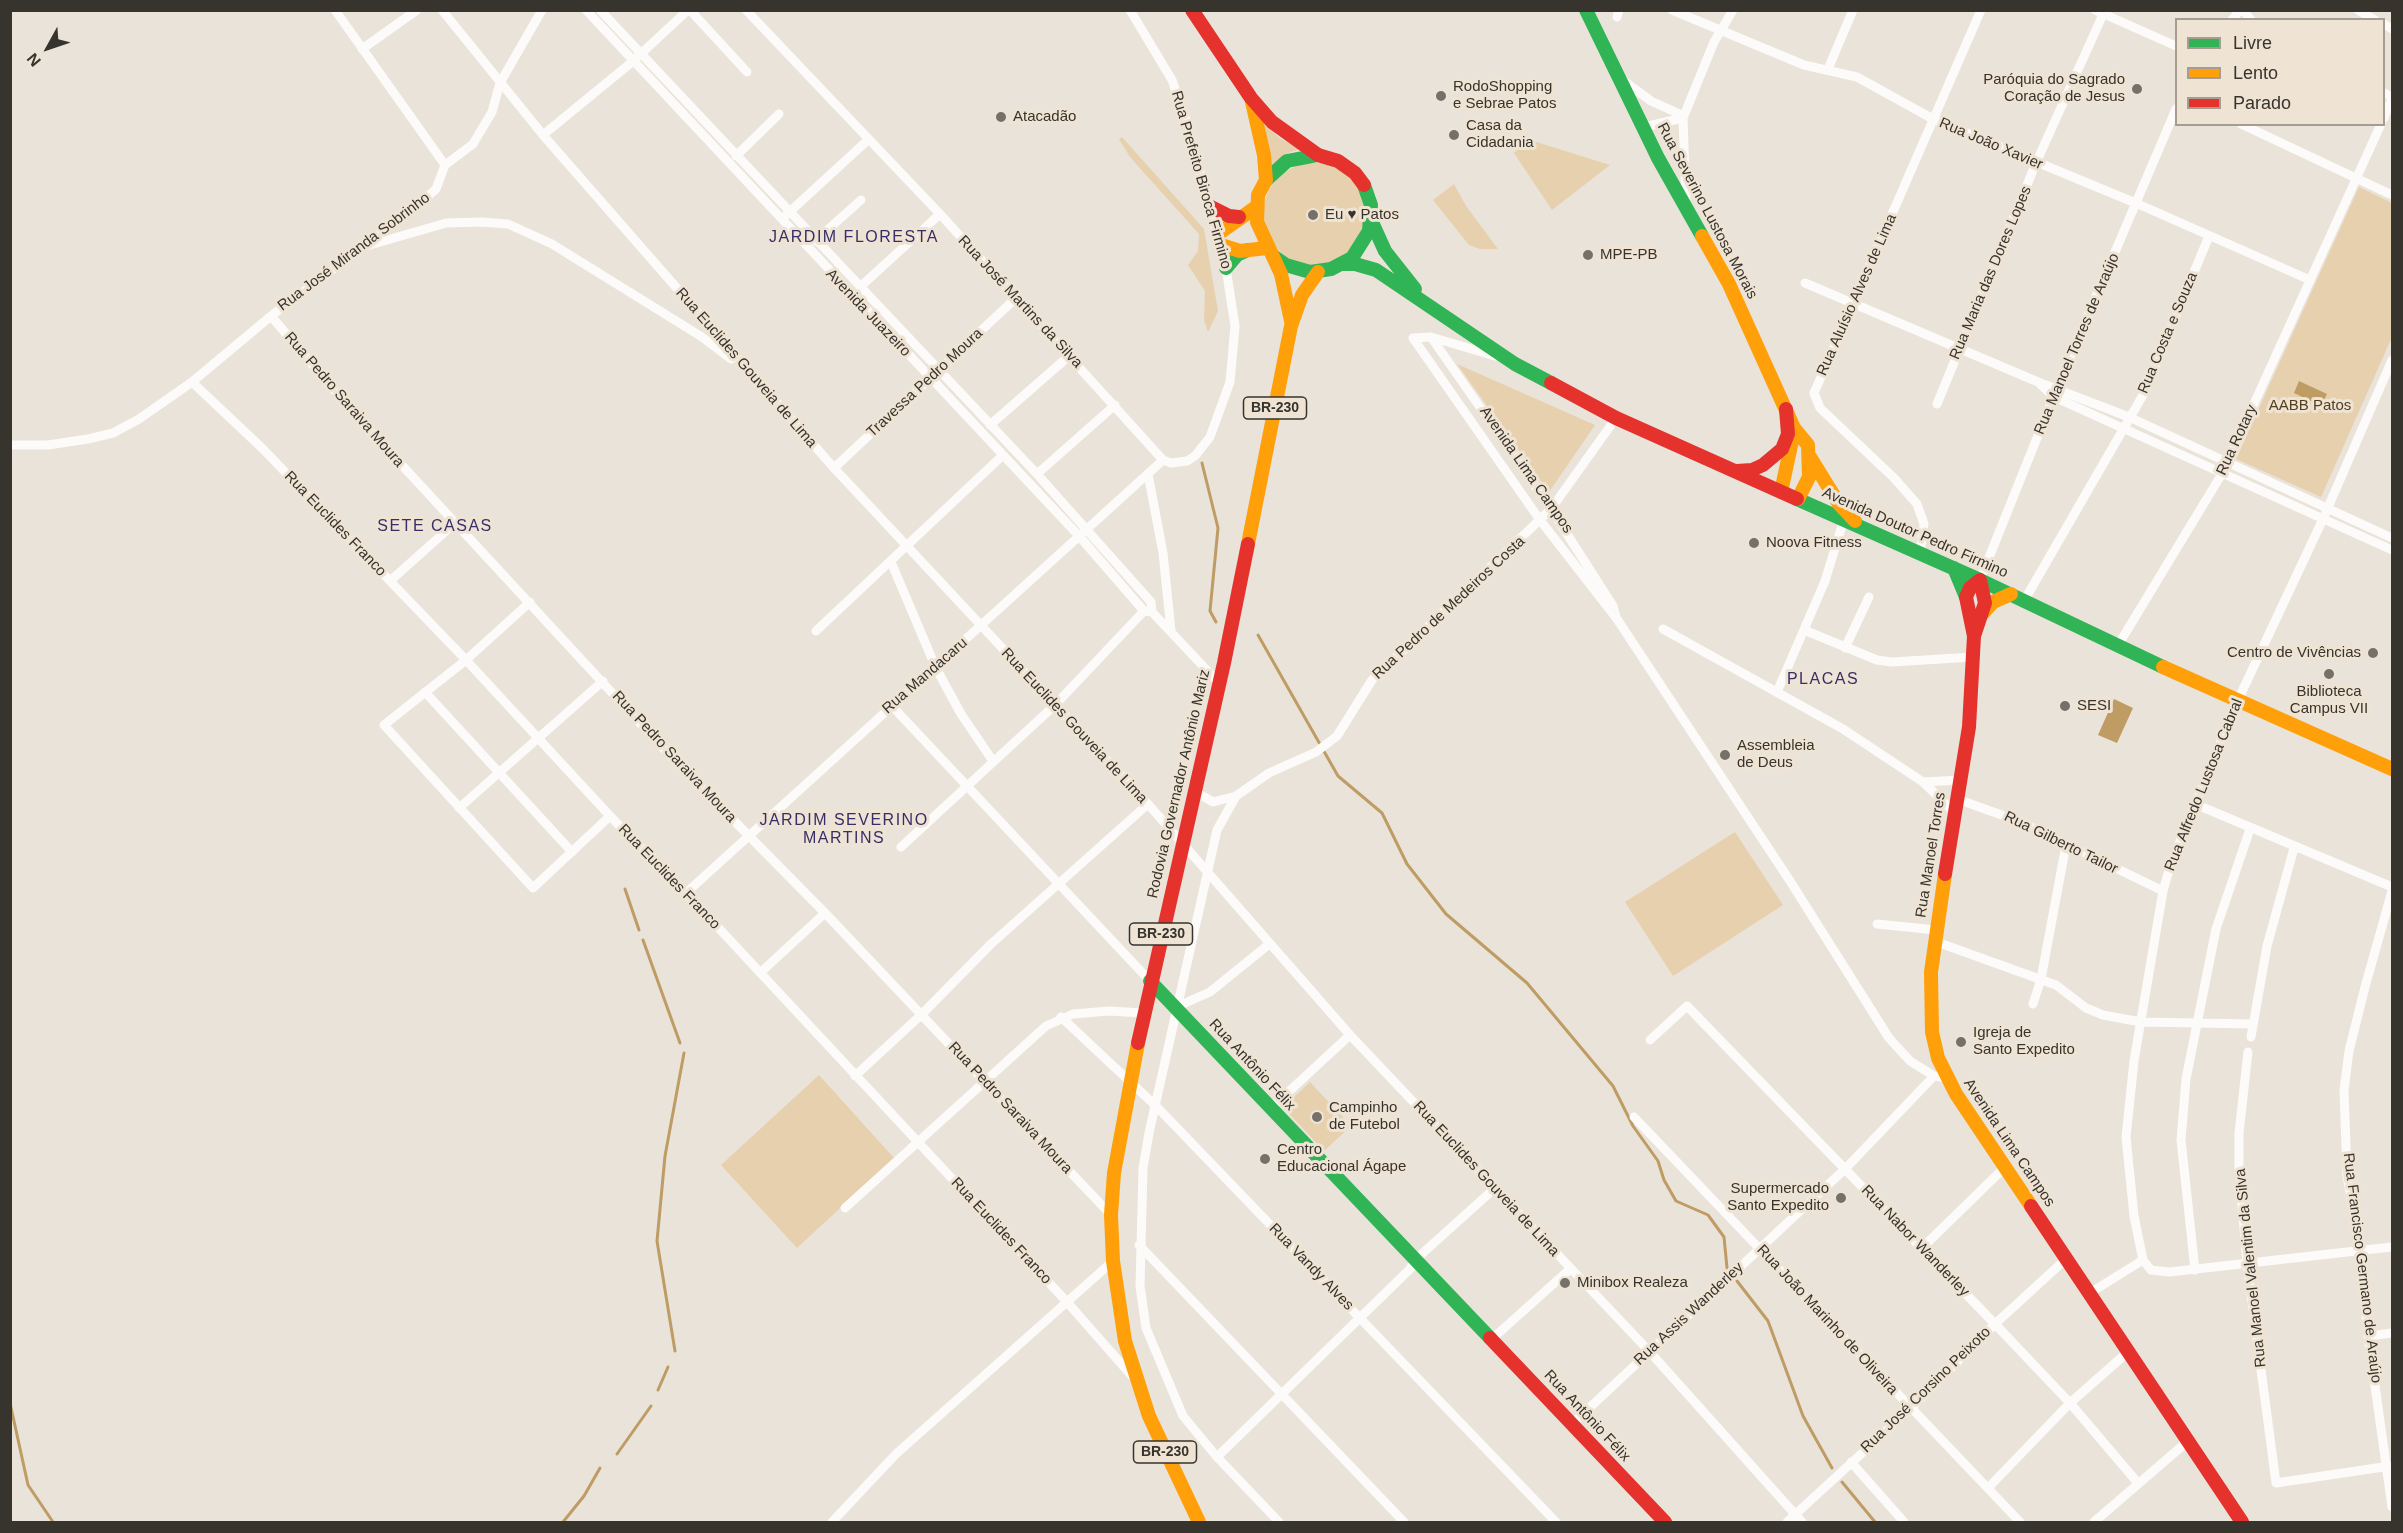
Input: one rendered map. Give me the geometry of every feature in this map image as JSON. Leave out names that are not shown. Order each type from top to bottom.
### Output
[{"type":"main road","points":[[1192,10],[1251,98],[1272,122],[1318,155],[1338,161],[1355,173],[1367,190],[1371,220],[1365,241],[1352,258],[1343,264],[1318,272],[1294,268],[1270,252],[1240,251],[1219,239],[1239,217],[1256,207],[1266,180],[1264,155],[1251,98]]},
{"type":"main road","name":"Rua Severino Lustosa Morais","points":[[1586,10],[1658,158],[1729,284],[1794,428],[1808,445],[1810,457],[1839,504],[1861,527]]},
{"type":"main road","points":[[1266,180],[1287,161],[1318,155]]},
{"type":"main road","points":[[1212,207],[1229,216],[1239,217]]},
{"type":"main road","name":"Rodovia Governador Antônio Mariz","points":[[1256,207],[1257,222],[1285,289],[1291,326]]},
{"type":"main road","name":"Avenida Doutor Pedro Firmino","points":[[1371,220],[1394,264],[1434,308]]},
{"type":"main road","points":[[1226,268],[1238,255],[1249,250]]},
{"type":"main road","name":"Avenida Doutor Pedro Firmino","points":[[1343,264],[1355,264],[1376,270],[1515,364],[1616,418],[1954,568],[2117,647],[2392,769]]},
{"type":"main road","name":"Rodovia Governador Antônio Mariz","points":[[1199,1522],[1149,1416],[1136,1380],[1117,1305],[1111,1215],[1120,1127],[1143,1013],[1219,684],[1291,326],[1302,296],[1318,272]]},
{"type":"main road","points":[[1734,471],[1752,470],[1777,455],[1788,434],[1786,409]]},
{"type":"main road","points":[[1781,492],[1794,428]]},
{"type":"main road","points":[[1798,499],[1809,477],[1810,457]]},
{"type":"main road","name":"Rua Manoel Torres","points":[[1940,1077],[1932,1032],[1930,999],[1935,936],[1969,727],[1974,636],[1966,597],[1954,568]]},
{"type":"main road","points":[[1966,597],[1970,588],[1980,580]]},
{"type":"main road","name":"Rua Manoel Torres","points":[[1974,636],[1983,613],[1985,596],[1980,580]]},
{"type":"main road","points":[[1983,613],[1993,602],[2011,594]]},
{"type":"main road","name":"Rua Antônio Félix","points":[[1150,981],[1665,1522]]},
{"type":"main road","name":"Avenida Lima Campos","points":[[1940,1077],[2067,1258],[2242,1522]]},
{"type":"street","points":[[335,10],[445,165]]},
{"type":"street","points":[[362,49],[417,10]]},
{"type":"street","name":"Rua Euclides Gouveia de Lima","points":[[442,10],[543,135],[834,468],[1148,804],[1268,945],[1649,1351],[1802,1522]]},
{"type":"street","name":"Rua José Miranda Sobrinho","points":[[10,445],[48,445],[113,433],[155,409],[436,189],[445,165],[473,144],[492,112],[500,83],[542,10]]},
{"type":"street","name":"Avenida Juazeiro","points":[[586,10],[780,220],[1219,684]]},
{"type":"street","name":"Avenida Juazeiro","points":[[600,10],[815,241],[1037,474],[1151,602],[1148,611]]},
{"type":"street","points":[[543,135],[632,62],[689,10],[747,72]]},
{"type":"street","name":"Rua José Martins da Silva","points":[[746,10],[940,214],[1167,461]]},
{"type":"street","name":"Rua Prefeito Biroca Firmino","points":[[1130,10],[1172,80],[1212,207],[1226,268],[1235,326],[1233,365],[1225,396]]},
{"type":"street","name":"Rua João Xavier","points":[[1672,10],[1804,64],[1857,77],[1933,119],[2138,204],[2310,280]]},
{"type":"street","points":[[1686,205],[1683,117],[1721,29],[1733,10]]},
{"type":"street","points":[[1828,69],[1853,10]]},
{"type":"street","name":"Rua Aluísio Alves de Lima","points":[[1920,553],[1924,524],[1917,504],[1815,401],[1814,393],[1982,10]]},
{"type":"street","points":[[2358,10],[2372,18]]},
{"type":"street","points":[[2102,12],[2175,46]]},
{"type":"street","name":"Rua Maria das Dores Lopes","points":[[1937,404],[2036,163],[2102,12]]},
{"type":"street","points":[[1621,79],[1645,97],[1683,117]]},
{"type":"street","points":[[2385,116],[2392,98]]},
{"type":"street","name":"Rua Manoel Torres de Araújo","points":[[1980,580],[2056,392],[2138,204],[2175,112]]},
{"type":"street","points":[[736,156],[779,114]]},
{"type":"street","points":[[1644,127],[1683,117]]},
{"type":"street","points":[[2245,126],[2392,195]]},
{"type":"street","name":"Rua Rotary","points":[[2117,647],[2225,467],[2380,126]]},
{"type":"street","points":[[780,220],[868,139]]},
{"type":"street","points":[[815,241],[861,200]]},
{"type":"street","points":[[860,287],[940,214]]},
{"type":"street","points":[[358,248],[446,224],[481,222],[508,224],[552,244],[671,317],[748,372]]},
{"type":"street","name":"Rua Costa e Souza","points":[[2024,601],[2143,395],[2210,236]]},
{"type":"street","points":[[1805,283],[2038,382],[2122,428],[2225,467]]},
{"type":"street","name":"Travessa Pedro Moura","points":[[834,468],[1016,298]]},
{"type":"street","name":"Rua Pedro Saraiva Moura","points":[[271,316],[351,410],[674,760],[825,914],[1111,1215]]},
{"type":"street","points":[[1431,337],[1482,351],[1515,364]]},
{"type":"street","name":"Avenida Lima Campos","points":[[1617,619],[1613,606],[1551,509],[1431,337],[1413,338],[1540,520],[1617,619],[1790,881],[1888,1038],[1910,1061],[1940,1077]]},
{"type":"street","points":[[990,425],[1070,356]]},
{"type":"street","name":"Rua Alfredo Lustosa Cabral","points":[[2195,1270],[2169,1272],[2151,1270],[2143,1260],[2128,1170],[2126,1137],[2130,1091],[2163,891],[2195,804],[2238,700],[2325,514],[2392,360]]},
{"type":"street","name":"Rua Euclides Franco","points":[[192,382],[261,448],[466,660],[1067,1302],[1136,1380]]},
{"type":"street","points":[[2056,392],[2129,417],[2225,467],[2325,514],[2392,550]]},
{"type":"street","name":"Rua Mandacaru","points":[[686,893],[1148,474],[1167,461],[1187,461],[1204,446],[1216,424],[1225,396]]},
{"type":"street","points":[[1037,474],[1115,405]]},
{"type":"street","points":[[1476,427],[1487,418]]},
{"type":"street","name":"Rua Pedro de Medeiros Costa","points":[[1194,790],[1212,802],[1236,796],[1269,773],[1327,746],[1345,725],[1372,680],[1551,509],[1616,418]]},
{"type":"street","points":[[816,631],[1003,455]]},
{"type":"street","points":[[1148,474],[1163,553],[1171,631]]},
{"type":"street","points":[[1516,484],[1527,476]]},
{"type":"street","points":[[2325,514],[2392,538]]},
{"type":"street","points":[[1777,692],[1824,581],[1844,519]]},
{"type":"street","points":[[390,582],[455,523]]},
{"type":"street","points":[[891,562],[936,668],[961,714],[993,761]]},
{"type":"street","points":[[1845,648],[1869,597]]},
{"type":"street","points":[[530,602],[466,660],[384,725],[533,888],[610,816]]},
{"type":"street","points":[[900,847],[1055,705],[1148,611]]},
{"type":"street","points":[[1663,629],[1843,729],[1956,806]]},
{"type":"street","points":[[1804,630],[1877,660],[1892,662],[1973,657]]},
{"type":"street","points":[[459,808],[603,681]]},
{"type":"street","points":[[425,692],[572,852]]},
{"type":"street","name":"Rua Antônio Félix","points":[[891,705],[1150,981]]},
{"type":"street","points":[[1923,782],[1961,780]]},
{"type":"street","name":"Rua Pedro de Medeiros Costa","points":[[1206,871],[1217,830],[1236,796]]},
{"type":"street","points":[[855,1076],[921,1015],[991,944],[1148,804]]},
{"type":"street","points":[[2195,804],[2392,889]]},
{"type":"street","name":"Rua Gilberto Tailor","points":[[1956,806],[2013,819],[2163,891]]},
{"type":"street","points":[[2250,829],[2216,929],[2186,1079],[2181,1140],[2195,1270],[2392,1247]]},
{"type":"street","points":[[2033,1004],[2041,979],[2066,845]]},
{"type":"street","points":[[2251,1037],[2267,946],[2294,848]]},
{"type":"street","points":[[1206,871],[1143,1168],[1139,1245],[1140,1286],[1146,1328],[1183,1416],[1217,1457],[1279,1522]]},
{"type":"street","name":"Rua Francisco Germano de Araújo","points":[[2392,889],[2355,1029],[2344,1090],[2347,1175],[2360,1251],[2368,1336],[2390,1466],[2392,1507]]},
{"type":"street","points":[[760,974],[825,914]]},
{"type":"street","points":[[1877,924],[1935,936],[2056,985],[2086,1008],[2103,1015],[2141,1023],[2253,1024]]},
{"type":"street","points":[[1176,1007],[1210,992],[1268,945]]},
{"type":"street","name":"Rua Nabor Wanderley","points":[[1650,1040],[1687,1006],[1995,1324],[2070,1404],[2137,1482]]},
{"type":"street","points":[[845,1208],[1031,1038],[1061,1017],[1109,1011],[1143,1013]]},
{"type":"street","name":"Rua Vandy Alves","points":[[1061,1017],[1131,1080],[1556,1522]]},
{"type":"street","points":[[1270,1109],[1350,1035]]},
{"type":"street","name":"Rua Manoel Valentim da Silva","points":[[2248,1052],[2238,1133],[2247,1264],[2276,1483],[2390,1466]]},
{"type":"street","name":"Rua Assis Wanderley","points":[[1571,1425],[1940,1077]]},
{"type":"street","name":"Rua João Marinho de Oliveira","points":[[1635,1117],[1910,1409],[2020,1522]]},
{"type":"street","points":[[1921,1249],[2004,1168]]},
{"type":"street","points":[[1217,1457],[1410,1269],[1415,1260],[1495,1188]]},
{"type":"street","points":[[1139,1245],[1404,1522]]},
{"type":"street","name":"Rua José Corsino Peixoto","points":[[1787,1522],[1910,1409],[1995,1324],[2067,1258]]},
{"type":"street","points":[[2090,1293],[2143,1260]]},
{"type":"street","points":[[832,1522],[896,1454],[1113,1261]]},
{"type":"street","points":[[1492,1340],[1570,1269]]},
{"type":"street","points":[[2368,1336],[2392,1333]]},
{"type":"street","points":[[1988,1488],[2070,1404],[2129,1351]]},
{"type":"street","points":[[2094,1522],[2137,1482],[2188,1440]]},
{"type":"street","points":[[1851,1462],[1904,1522]]},
{"type":"green space","points":[[1264,124],[1281,139],[1300,149],[1288,153],[1271,166]]},
{"type":"green space","points":[[1122,137],[1204,229],[1218,311],[1208,332],[1204,320],[1205,291],[1188,265],[1198,251],[1199,234],[1130,157],[1119,139]]},
{"type":"green space","points":[[1533,141],[1610,165],[1552,210],[1514,153],[1524,143]]},
{"type":"green space","points":[[1314,163],[1343,171],[1357,185],[1365,214],[1357,243],[1343,257],[1314,265],[1285,257],[1271,243],[1263,214],[1271,185],[1285,171]]},
{"type":"green space","points":[[1454,184],[1466,206],[1498,249],[1480,249],[1469,245],[1433,200]]},
{"type":"green space","name":"AABB Patos","points":[[2359,187],[2392,203],[2392,337],[2321,497],[2236,459]]},
{"type":"green space","points":[[1457,364],[1595,425],[1549,492]]},
{"type":"green space","points":[[1735,832],[1783,905],[1673,976],[1625,902]]},
{"type":"green space","points":[[819,1075],[894,1158],[797,1248],[721,1165]]},
{"type":"green space","name":"Campinho de Futebol","points":[[1310,1082],[1351,1126],[1324,1151],[1283,1107]]},
{"type":"shaded area","points":[[2299,381],[2327,394],[2321,406],[2294,393]]},
{"type":"shaded area","points":[[2114,699],[2133,708],[2117,743],[2098,735]]},
{"type":"waterway","points":[[1202,463],[1218,528],[1210,611],[1216,622]]},
{"type":"waterway","points":[[1258,635],[1338,776],[1382,813],[1407,864],[1446,914],[1527,983],[1613,1086],[1633,1126],[1658,1161],[1664,1180],[1676,1201],[1708,1215],[1724,1237],[1727,1268]]},
{"type":"waterway","points":[[625,889],[639,930]]},
{"type":"waterway","points":[[643,940],[680,1043]]},
{"type":"waterway","points":[[675,1351],[657,1241],[665,1156],[684,1053]]},
{"type":"waterway","points":[[1737,1281],[1768,1321],[1803,1416],[1832,1468]]},
{"type":"waterway","points":[[658,1390],[668,1367]]},
{"type":"waterway","points":[[10,1403],[28,1485],[53,1522]]},
{"type":"waterway","points":[[617,1454],[651,1406]]},
{"type":"waterway","points":[[563,1522],[584,1496],[600,1468]]},
{"type":"waterway","points":[[1842,1482],[1875,1522]]},
{"type":"traffic: fast","points":[[1586,10],[1658,158],[1702,236]]},
{"type":"traffic: fast","points":[[1266,180],[1287,161],[1318,155]]},
{"type":"traffic: fast","points":[[1273,256],[1286,265],[1310,272],[1331,269],[1352,258],[1369,231],[1371,205],[1364,185]]},
{"type":"traffic: fast","points":[[1371,220],[1385,251],[1415,289]]},
{"type":"traffic: fast","points":[[1226,268],[1237,255],[1248,250]]},
{"type":"traffic: fast","points":[[1343,264],[1355,264],[1376,270],[1515,364],[1551,383]]},
{"type":"traffic: fast","points":[[1797,499],[1980,580],[2163,667]]},
{"type":"traffic: fast","points":[[1954,568],[1966,597]]},
{"type":"traffic: fast","points":[[1150,981],[1490,1338]]},
{"type":"traffic: slow","points":[[1252,102],[1264,155],[1266,180],[1258,195],[1257,222],[1281,274],[1291,321]]},
{"type":"traffic: slow","points":[[1218,234],[1256,207]]},
{"type":"traffic: slow","points":[[1702,236],[1729,284],[1794,428],[1808,445],[1809,477],[1798,499]]},
{"type":"traffic: slow","points":[[1221,245],[1240,251],[1267,248]]},
{"type":"traffic: slow","points":[[1248,544],[1291,326],[1302,295],[1318,272]]},
{"type":"traffic: slow","points":[[1781,492],[1793,436]]},
{"type":"traffic: slow","points":[[1810,457],[1839,504],[1855,521]]},
{"type":"traffic: slow","points":[[1983,613],[1993,602],[2011,594]]},
{"type":"traffic: slow","points":[[2163,667],[2392,769]]},
{"type":"traffic: slow","points":[[1945,874],[1931,972],[1932,1032],[1938,1058],[1956,1094],[2031,1206]]},
{"type":"traffic: slow","points":[[1138,1043],[1114,1173],[1111,1215],[1113,1261],[1125,1341],[1149,1416],[1199,1522]]},
{"type":"traffic: jam","points":[[1192,10],[1251,98],[1272,122],[1318,155],[1338,161],[1355,173],[1364,185]]},
{"type":"traffic: jam","points":[[1211,207],[1229,216],[1239,217]]},
{"type":"traffic: jam","points":[[1551,383],[1616,418],[1797,499]]},
{"type":"traffic: jam","points":[[1737,471],[1752,470],[1763,465],[1782,449],[1788,434],[1786,409]]},
{"type":"traffic: jam","points":[[1138,1043],[1224,663],[1248,544]]},
{"type":"traffic: jam","points":[[1945,874],[1969,727],[1974,636],[1966,597],[1970,588],[1980,580],[1985,603],[1974,636]]},
{"type":"traffic: jam","points":[[2031,1206],[2242,1522]]},
{"type":"traffic: jam","points":[[1490,1338],[1665,1522]]},
{"type":"place","name":"Paróquia do Sagrado Coração de Jesus","points":[[2137,89]]},
{"type":"place","name":"RodoShopping e Sebrae Patos","points":[[1441,96]]},
{"type":"place","name":"Atacadão","points":[[1001,117]]},
{"type":"place","name":"Casa da Cidadania","points":[[1454,135]]},
{"type":"place","name":"Eu ♥ Patos","points":[[1313,215]]},
{"type":"place","name":"MPE-PB","points":[[1588,255]]},
{"type":"place","name":"Noova Fitness","points":[[1754,543]]},
{"type":"place","name":"Centro de Vivências","points":[[2373,653]]},
{"type":"place","name":"Biblioteca Campus VII","points":[[2329,674]]},
{"type":"place","name":"SESI","points":[[2065,706]]},
{"type":"place","name":"Assembleia de Deus","points":[[1725,755]]},
{"type":"place","name":"Igreja de Santo Expedito","points":[[1961,1042]]},
{"type":"place","name":"Campinho de Futebol","points":[[1317,1117]]},
{"type":"place","name":"Centro Educacional Ágape","points":[[1265,1159]]},
{"type":"place","name":"Supermercado Santo Expedito","points":[[1841,1198]]},
{"type":"place","name":"Minibox Realeza","points":[[1565,1283]]},
{"type":"district","name":"JARDIM FLORESTA","points":[[854,238]]},
{"type":"district","name":"SETE CASAS","points":[[435,527]]},
{"type":"district","name":"PLACAS","points":[[1823,680]]},
{"type":"district","name":"JARDIM SEVERINO MARTINS","points":[[844,830]]}]
